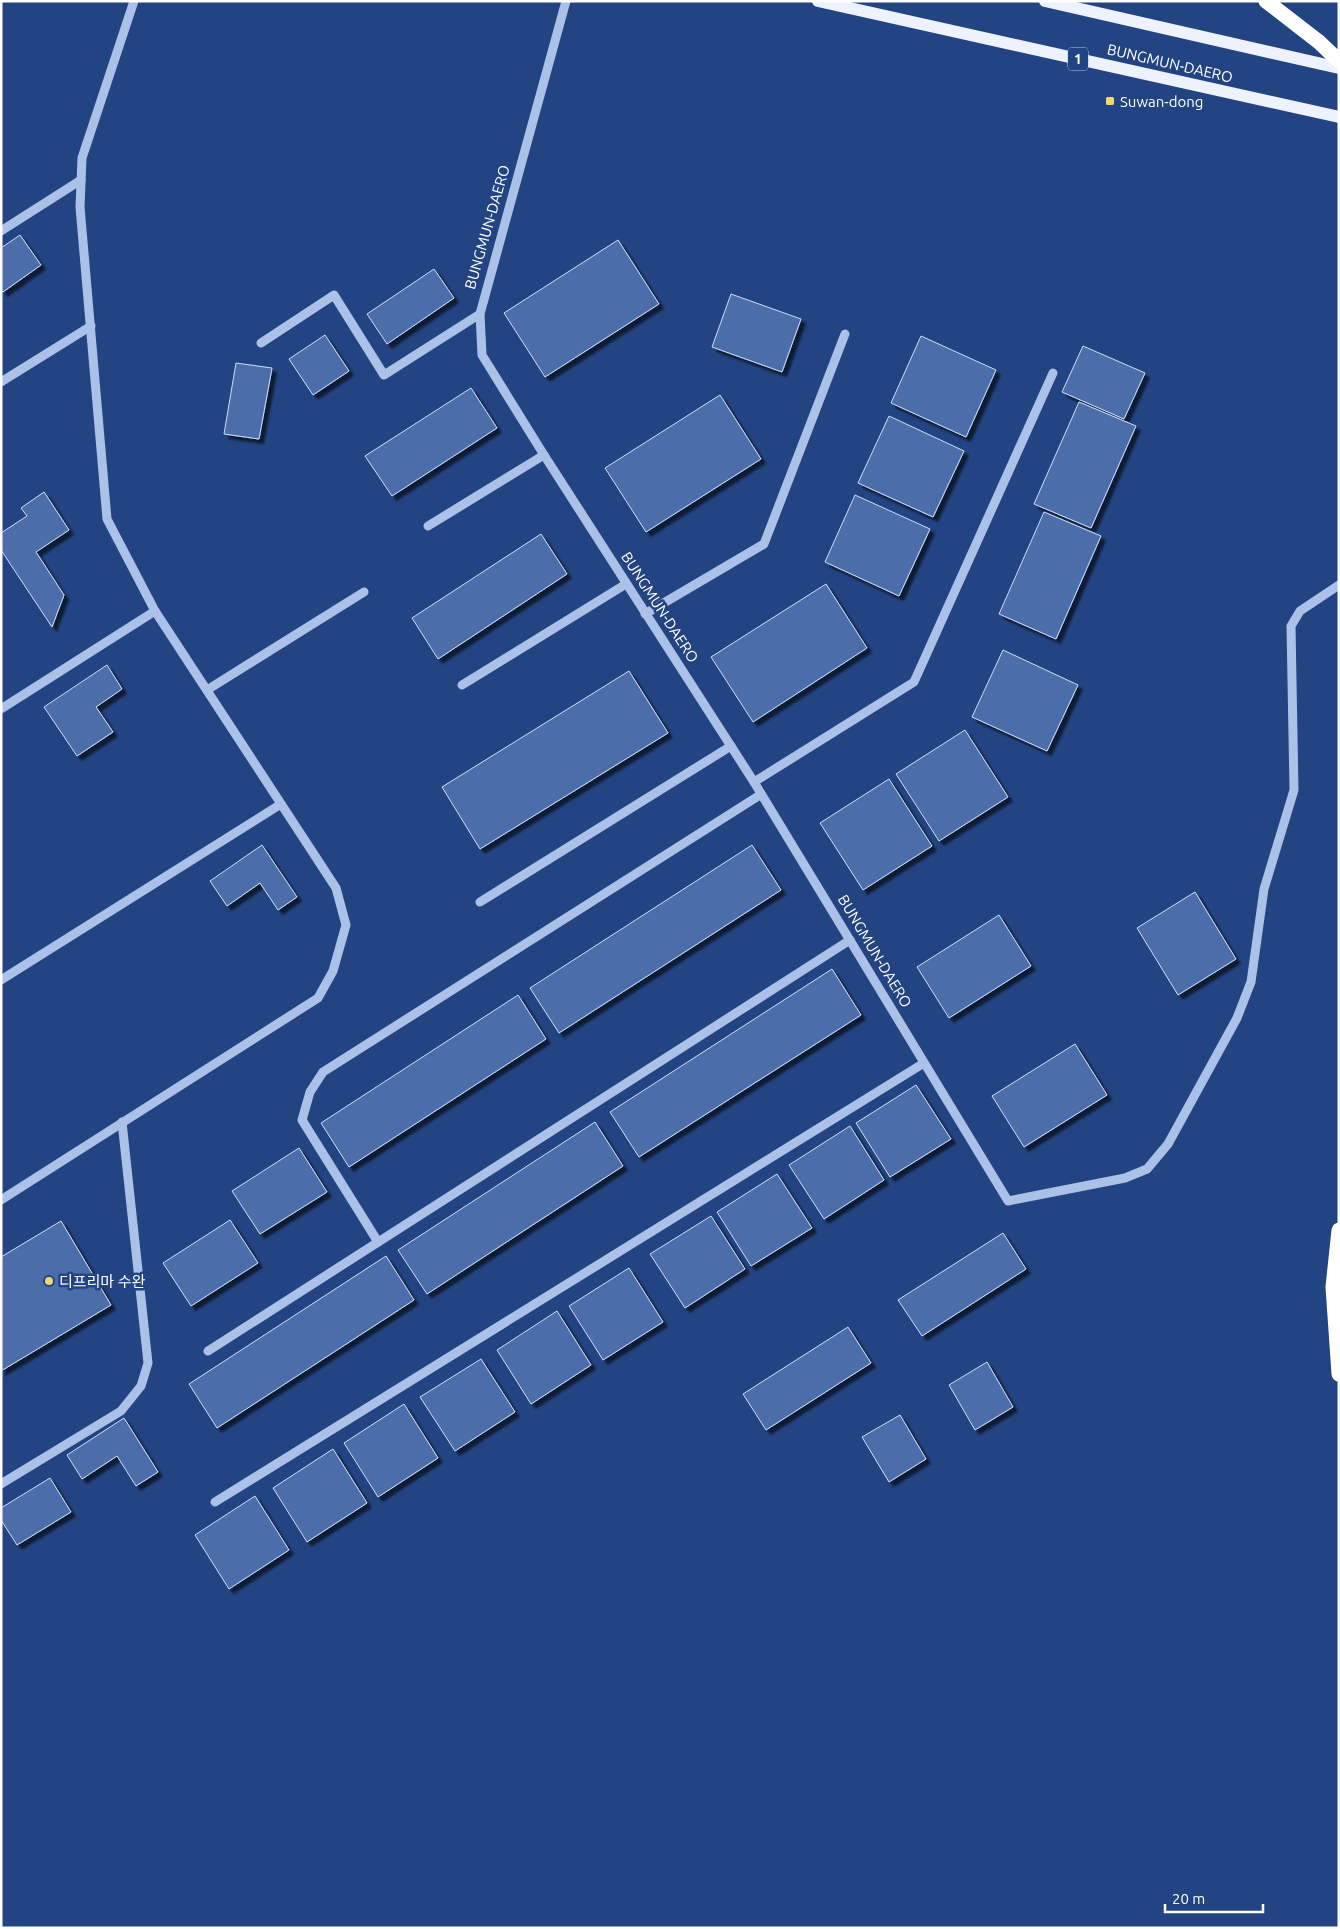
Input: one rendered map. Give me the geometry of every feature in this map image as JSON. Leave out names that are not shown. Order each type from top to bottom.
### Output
[{"type":"highway","points":[[1266,1],[1339,61]]},
{"type":"highway","points":[[1339,1230],[1333,1287],[1339,1374]]},
{"type":"main road","name":"BUNGMUN-DAERO","points":[[818,1],[1339,117]]},
{"type":"main road","points":[[1045,1],[1339,68]]},
{"type":"street","points":[[1,1200],[318,998],[333,971],[346,925],[336,888],[156,611],[107,519],[80,206],[82,158],[134,1]]},
{"type":"street","name":"BUNGMUN-DAERO","points":[[566,1],[480,314],[482,354],[645,614],[754,782],[760,795],[1008,1201],[1126,1178],[1147,1169],[1172,1135],[1238,1018],[1251,982],[1264,889],[1294,790],[1291,626],[1300,611],[1339,585]]},
{"type":"street","points":[[1,231],[81,180]]},
{"type":"street","points":[[261,343],[334,295],[384,375],[480,314]]},
{"type":"street","points":[[1,382],[91,326]]},
{"type":"street","points":[[645,614],[764,544],[845,334]]},
{"type":"street","points":[[754,782],[914,682],[1053,373]]},
{"type":"street","points":[[428,526],[544,455]]},
{"type":"street","points":[[462,685],[626,584]]},
{"type":"street","points":[[207,690],[364,592]]},
{"type":"street","points":[[1,709],[156,611]]},
{"type":"street","points":[[480,902],[731,746]]},
{"type":"street","points":[[378,1242],[302,1120],[310,1092],[322,1072],[760,795]]},
{"type":"street","points":[[1,980],[280,804]]},
{"type":"street","points":[[208,1350],[850,940]]},
{"type":"street","points":[[215,1502],[924,1063]]},
{"type":"street","points":[[1,1484],[121,1411],[140,1386],[148,1364],[122,1122]]},
{"type":"building","points":[[20,235],[41,265],[3,292],[1,290],[1,248]]},
{"type":"building","points":[[618,240],[659,304],[545,377],[504,313]]},
{"type":"building","points":[[434,269],[454,298],[387,344],[367,314]]},
{"type":"building","points":[[731,294],[801,319],[782,372],[712,347]]},
{"type":"building","points":[[325,335],[349,371],[313,395],[289,359]]},
{"type":"building","points":[[921,336],[996,370],[966,437],[891,403]]},
{"type":"building","points":[[1083,346],[1145,373],[1124,419],[1062,392]]},
{"type":"building","points":[[236,363],[272,368],[259,439],[224,434]]},
{"type":"building","points":[[471,388],[497,428],[392,496],[365,456]]},
{"type":"building","points":[[720,395],[761,459],[646,532],[605,468]]},
{"type":"building","points":[[1079,402],[1136,426],[1091,528],[1034,504]]},
{"type":"building","points":[[889,416],[964,451],[933,517],[858,483]]},
{"type":"building","points":[[44,492],[69,530],[36,552],[64,595],[52,627],[1,550],[1,533],[27,516],[21,508]]},
{"type":"building","points":[[855,495],[930,529],[899,596],[825,562]]},
{"type":"building","points":[[1044,512],[1101,536],[1056,639],[999,614]]},
{"type":"building","points":[[541,534],[567,574],[438,659],[412,618]]},
{"type":"building","points":[[826,584],[867,648],[753,722],[711,657]]},
{"type":"building","points":[[1003,650],[1078,685],[1047,751],[972,717]]},
{"type":"building","points":[[107,665],[122,689],[96,707],[113,732],[77,756],[44,707]]},
{"type":"building","points":[[629,671],[668,733],[480,849],[442,787]]},
{"type":"building","points":[[965,730],[1008,797],[939,841],[896,774]]},
{"type":"building","points":[[889,779],[932,846],[863,890],[820,823]]},
{"type":"building","points":[[262,845],[297,897],[278,910],[260,883],[227,906],[210,881]]},
{"type":"building","points":[[752,845],[781,890],[559,1033],[530,988]]},
{"type":"building","points":[[1195,892],[1236,959],[1178,995],[1137,928]]},
{"type":"building","points":[[999,915],[1031,966],[949,1018],[917,967]]},
{"type":"building","points":[[832,969],[861,1015],[639,1157],[610,1112]]},
{"type":"building","points":[[518,995],[546,1039],[349,1167],[321,1123]]},
{"type":"building","points":[[1075,1044],[1107,1095],[1024,1147],[992,1096]]},
{"type":"building","points":[[916,1085],[951,1139],[890,1177],[856,1123]]},
{"type":"building","points":[[595,1122],[623,1166],[427,1294],[398,1250]]},
{"type":"building","points":[[850,1126],[884,1180],[824,1219],[789,1165]]},
{"type":"building","points":[[299,1148],[327,1192],[260,1234],[232,1191]]},
{"type":"building","points":[[777,1174],[812,1228],[751,1266],[717,1212]]},
{"type":"building","points":[[711,1216],[745,1269],[685,1308],[650,1254]]},
{"type":"building","points":[[230,1220],[258,1263],[191,1306],[163,1263]]},
{"type":"building","name":"디프리마 수완","points":[[61,1221],[111,1305],[1,1371],[1,1257]]},
{"type":"building","points":[[1003,1233],[1026,1269],[922,1336],[898,1300]]},
{"type":"building","points":[[386,1256],[414,1300],[217,1428],[189,1384]]},
{"type":"building","points":[[629,1268],[663,1322],[603,1360],[569,1306]]},
{"type":"building","points":[[557,1311],[591,1365],[531,1404],[497,1350]]},
{"type":"building","points":[[848,1327],[871,1363],[766,1430],[743,1394]]},
{"type":"building","points":[[481,1359],[515,1412],[455,1451],[420,1397]]},
{"type":"building","points":[[987,1362],[1013,1407],[975,1430],[949,1385]]},
{"type":"building","points":[[404,1404],[438,1458],[378,1497],[344,1443]]},
{"type":"building","points":[[900,1415],[926,1459],[889,1482],[862,1437]]},
{"type":"building","points":[[124,1418],[158,1472],[136,1486],[117,1456],[82,1479],[67,1455]]},
{"type":"building","points":[[333,1449],[367,1503],[307,1542],[273,1488]]},
{"type":"building","points":[[50,1478],[71,1512],[17,1545],[1,1520],[1,1508]]},
{"type":"building","points":[[255,1496],[289,1550],[229,1589],[195,1535]]},
{"type":"place","name":"Suwan-dong","points":[[1110,101]]},
{"type":"place","name":"디프리마 수완","points":[[49,1281]]}]
